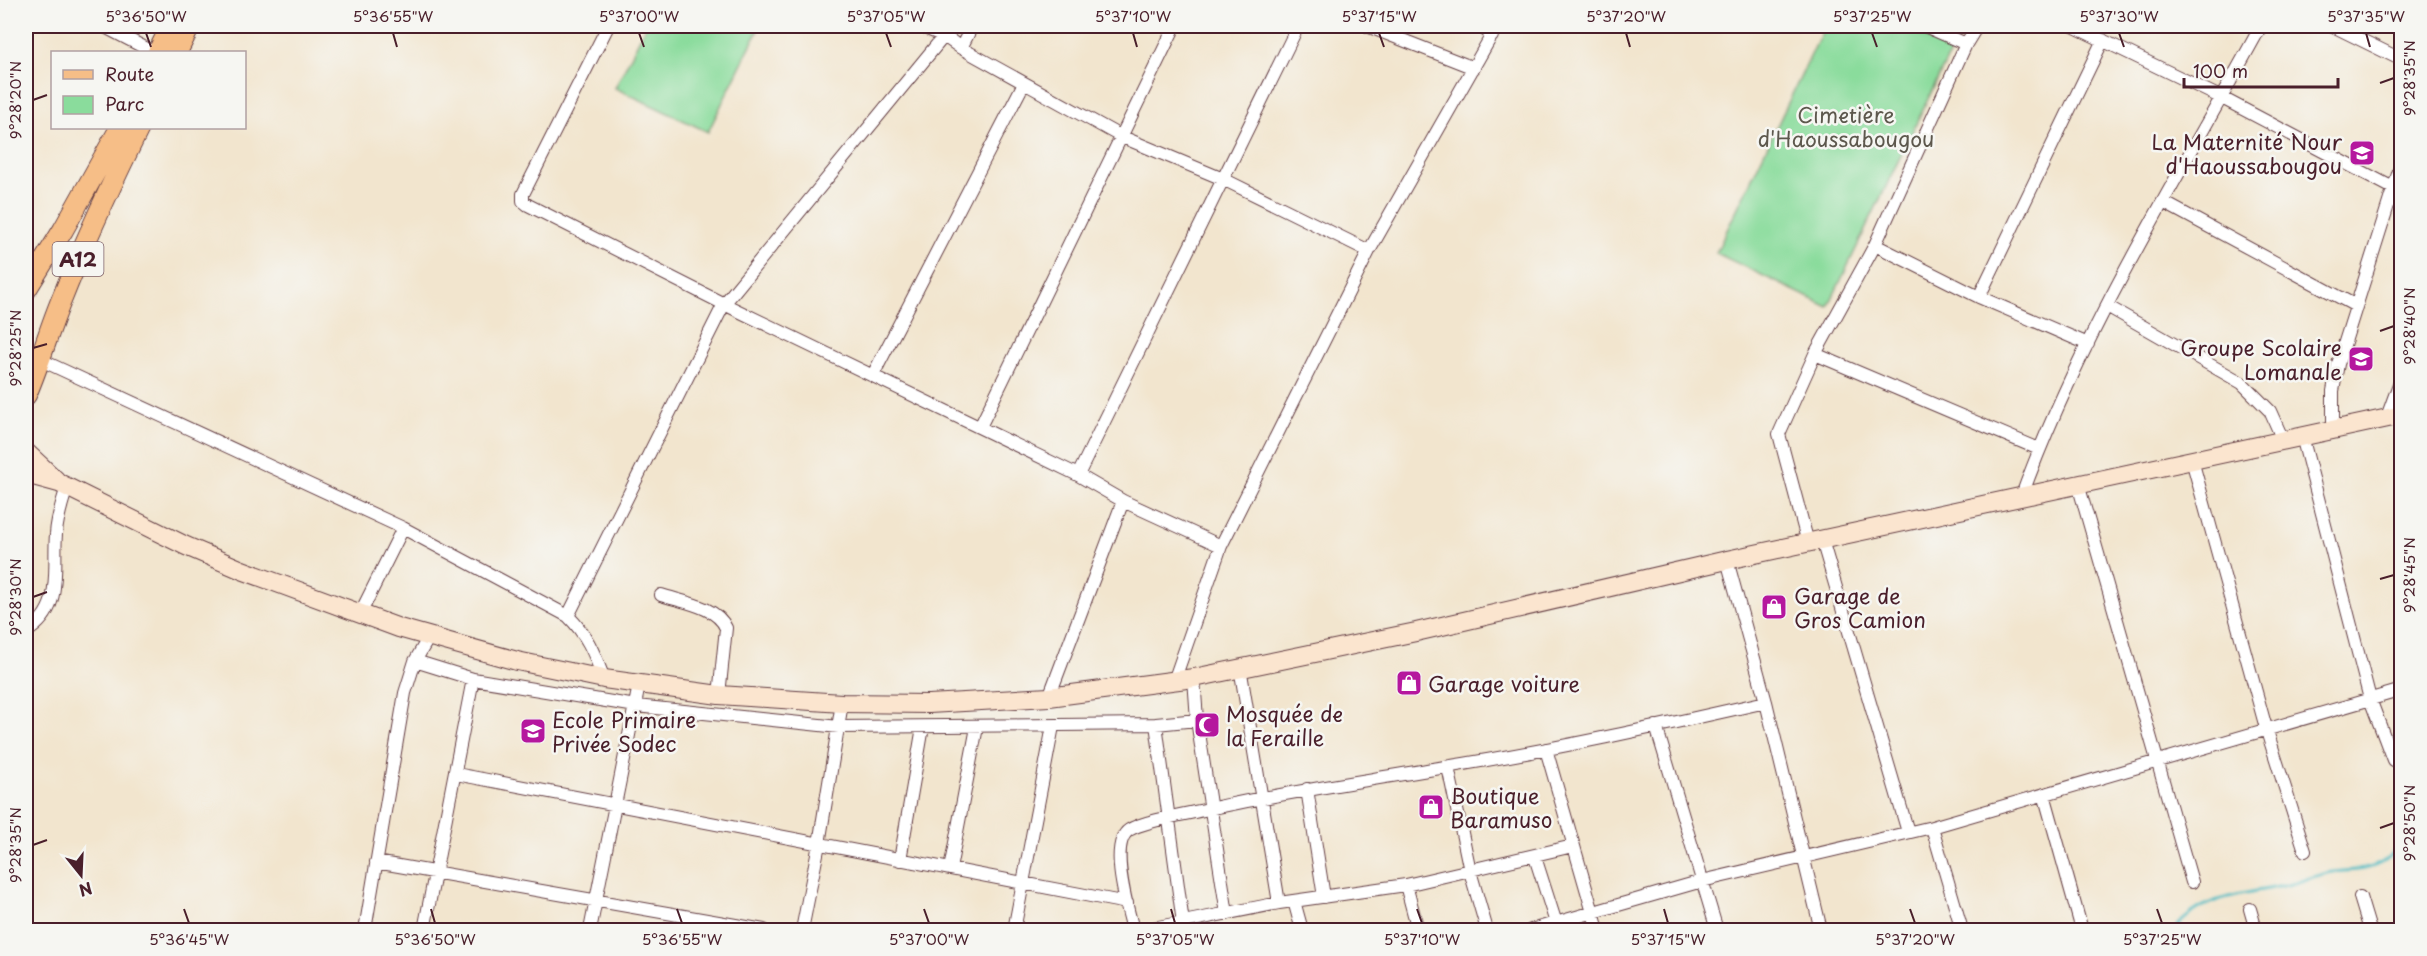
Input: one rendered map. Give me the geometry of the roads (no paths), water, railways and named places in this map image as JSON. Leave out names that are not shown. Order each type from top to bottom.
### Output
[{"type":"main road","points":[[158,51],[171,26]]},
{"type":"main road","points":[[178,51],[190,26]]},
{"type":"main road","name":"A12","points":[[26,290],[63,230],[119,129]]},
{"type":"main road","name":"A12","points":[[26,395],[41,360],[61,299],[85,242],[139,129]]},
{"type":"street","points":[[103,26],[151,51]]},
{"type":"street","points":[[608,26],[523,194],[523,201],[724,304],[1078,475],[1123,501],[1221,546]]},
{"type":"street","points":[[920,26],[944,36],[961,48],[1120,136],[1223,179],[1369,251]]},
{"type":"street","points":[[961,48],[972,26]]},
{"type":"street","points":[[980,427],[1175,26]]},
{"type":"street","points":[[1078,475],[1298,26]]},
{"type":"street","points":[[1367,26],[1474,68]]},
{"type":"street","points":[[1174,681],[1221,546],[1369,251],[1494,31],[1481,26]]},
{"type":"street","points":[[1925,26],[1966,44]]},
{"type":"street","points":[[1908,832],[1779,434],[1815,354],[1875,245],[1966,44],[1977,26]]},
{"type":"street","points":[[2073,26],[2222,98],[2393,189]]},
{"type":"street","points":[[2021,498],[2039,449],[2107,306],[2261,26]]},
{"type":"street","points":[[2334,26],[2402,60]]},
{"type":"street","points":[[568,616],[724,304],[944,36]]},
{"type":"street","points":[[1979,297],[2103,40]]},
{"type":"street","points":[[873,375],[1024,83]]},
{"type":"street","points":[[2333,430],[2333,391],[2336,371],[2401,166]]},
{"type":"street","points":[[2163,202],[2356,306]]},
{"type":"street","points":[[1875,245],[1979,297],[2088,344]]},
{"type":"street","points":[[2107,306],[2242,382],[2270,411],[2283,440]]},
{"type":"street","points":[[1815,354],[2039,449]]},
{"type":"street","points":[[41,360],[403,528],[568,616],[582,630],[604,679]]},
{"type":"street","points":[[26,474],[63,485],[232,566],[429,637],[517,661],[639,685],[718,695],[842,703],[929,704],[1049,697],[1194,678],[1416,632],[1727,560],[2333,430],[2394,416],[2402,376]]},
{"type":"street","points":[[2302,436],[2370,699],[2393,760]]},
{"type":"street","points":[[26,452],[63,485]]},
{"type":"street","points":[[2192,460],[2266,728],[2305,851]]},
{"type":"street","points":[[2078,484],[2192,882]]},
{"type":"street","points":[[26,632],[48,611],[56,587],[56,536],[63,485]]},
{"type":"street","points":[[1049,697],[1123,501]]},
{"type":"street","points":[[360,614],[403,528]]},
{"type":"street","points":[[1727,560],[1766,702],[1821,930]]},
{"type":"street","points":[[661,595],[715,613],[722,620],[726,628],[718,695]]},
{"type":"street","points":[[365,930],[405,693],[415,661],[429,637]]},
{"type":"street","points":[[415,661],[473,679],[636,706],[839,727],[1156,724],[1197,720]]},
{"type":"street","points":[[1240,667],[1279,903]]},
{"type":"street","points":[[1194,678],[1197,720],[1227,914]]},
{"type":"street","points":[[424,930],[473,679]]},
{"type":"street","points":[[590,930],[639,685]]},
{"type":"street","points":[[1531,930],[1702,881],[1932,827],[2402,690]]},
{"type":"street","points":[[1133,930],[1119,860],[1122,838],[1128,830],[1212,808],[1307,789],[1546,749],[1766,702]]},
{"type":"street","points":[[802,930],[819,844],[842,703]]},
{"type":"street","points":[[1156,724],[1183,923]]},
{"type":"street","points":[[1014,930],[1053,726]]},
{"type":"street","points":[[1656,726],[1717,930]]},
{"type":"street","points":[[900,860],[923,727]]},
{"type":"street","points":[[950,869],[976,727]]},
{"type":"street","points":[[1546,749],[1598,930]]},
{"type":"street","points":[[1448,767],[1470,871],[1487,930]]},
{"type":"street","points":[[456,774],[1127,903]]},
{"type":"street","points":[[1307,789],[1324,897]]},
{"type":"street","points":[[2044,794],[2082,930]]},
{"type":"street","points":[[1932,827],[1962,930]]},
{"type":"street","points":[[1143,930],[1279,903],[1406,885],[1535,857],[1573,846]]},
{"type":"street","points":[[1535,857],[1556,923]]},
{"type":"street","points":[[376,862],[764,930]]},
{"type":"street","points":[[1406,885],[1418,930]]},
{"type":"street","points":[[2360,897],[2370,930]]},
{"type":"street","points":[[1294,901],[1302,930]]},
{"type":"street","points":[[2250,909],[2256,930]]},
{"type":"waterway","points":[[2174,930],[2185,918],[2211,903],[2327,873],[2361,870],[2375,866],[2389,857],[2402,844]]},
{"type":"place","name":"La Maternité Nour d'Haoussabougou","points":[[2362,153]]},
{"type":"place","name":"Groupe Scolaire Lomanale","points":[[2361,359]]},
{"type":"place","name":"Garage de Gros Camion","points":[[1774,607]]},
{"type":"place","name":"Garage voiture","points":[[1409,683]]},
{"type":"place","name":"Mosquée de la Feraille","points":[[1207,725]]},
{"type":"place","name":"Ecole Primaire Privée Sodec","points":[[533,731]]},
{"type":"place","name":"Boutique Baramuso","points":[[1431,807]]},
{"type":"park label","name":"Cimetière d'Haoussabougou","points":[[1846,126]]}]
